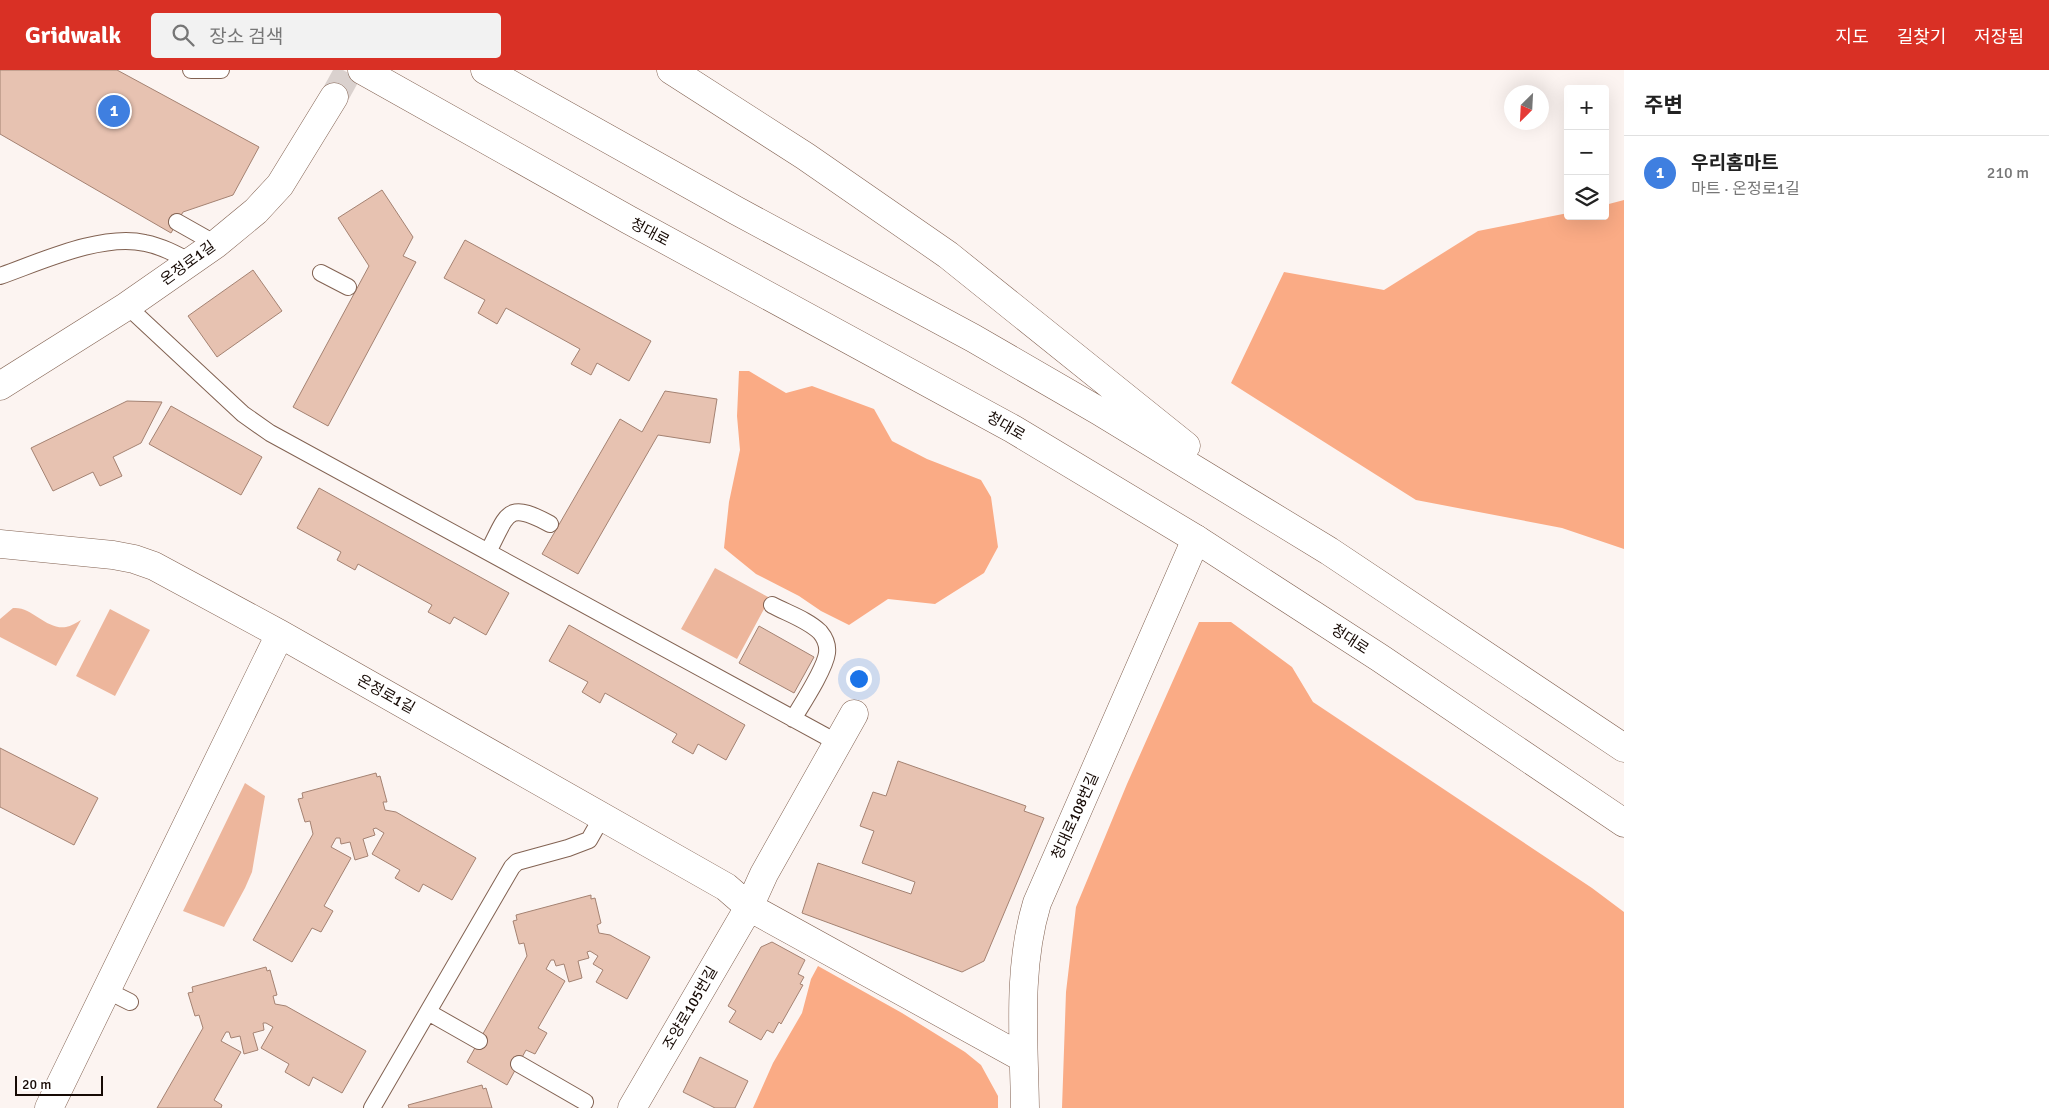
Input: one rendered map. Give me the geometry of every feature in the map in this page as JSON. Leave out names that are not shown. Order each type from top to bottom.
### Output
[{"type":"street","name":"청대로","points":[[362,70],[620,215],[1013,429],[1196,539],[1380,658],[1624,823]]},
{"type":"street","points":[[485,70],[737,211],[973,338],[1107,416],[1329,551],[1624,748]]},
{"type":"street","points":[[671,70],[805,156],[948,255],[1267,512]]},
{"type":"street","name":"온정로1길","points":[[0,386],[127,306],[216,244],[256,211],[280,184],[334,97]]},
{"type":"street","name":"청대로108번길","points":[[1025,1108],[1023,1058],[1024,978],[1028,939],[1037,903],[1196,539]]},
{"type":"street","name":"온정로1길","points":[[0,544],[134,559],[174,576],[726,886],[748,907],[1023,1058]]},
{"type":"street","points":[[48,1108],[280,634]]},
{"type":"street","name":"조양로105번길","points":[[632,1108],[748,907],[764,874],[854,714]]},
{"type":"lane","points":[[190,70],[221,70]]},
{"type":"lane","points":[[177,222],[216,244]]},
{"type":"lane","points":[[0,276],[71,250],[125,240],[144,242],[162,248],[191,262]]},
{"type":"lane","points":[[321,273],[348,287]]},
{"type":"lane","points":[[127,306],[243,414],[270,433],[838,743]]},
{"type":"lane","points":[[488,552],[505,521],[516,511],[532,514],[550,524]]},
{"type":"lane","points":[[772,604],[820,632],[827,642],[827,654],[822,667],[793,719]]},
{"type":"lane","points":[[372,1108],[512,867],[517,862],[568,848],[589,840],[602,816]]},
{"type":"lane","points":[[106,990],[130,1002]]},
{"type":"lane","points":[[428,1012],[479,1041]]},
{"type":"lane","points":[[518,1064],[585,1102]]},
{"type":"shaded area","points":[[1624,200],[1624,549],[1562,528],[1416,500],[1231,383],[1284,272],[1384,290],[1478,231],[1564,214],[1564,220],[1609,220],[1609,204]]},
{"type":"shaded area","points":[[739,371],[749,371],[786,393],[812,386],[874,409],[892,441],[927,459],[981,480],[991,497],[998,547],[984,573],[935,604],[888,599],[849,625],[756,574],[724,548],[729,502],[740,450],[737,416]]},
{"type":"shaded area","points":[[715,568],[770,598],[737,659],[681,629]]},
{"type":"shaded area","points":[[13,608],[20,608],[45,622],[59,627],[68,627],[81,620],[56,666],[0,637],[0,619]]},
{"type":"shaded area","points":[[110,609],[150,630],[115,696],[76,676]]},
{"type":"shaded area","points":[[1199,622],[1231,622],[1292,667],[1313,702],[1592,888],[1624,912],[1624,1108],[1062,1108],[1066,992],[1076,907],[1127,784]]},
{"type":"shaded area","points":[[245,783],[265,796],[252,872],[224,927],[183,911]]},
{"type":"shaded area","points":[[818,966],[902,1013],[965,1052],[981,1065],[998,1096],[998,1108],[753,1108],[773,1063],[802,1013],[811,979]]},
{"type":"building","points":[[0,70],[117,70],[259,147],[233,195],[183,212],[171,233],[0,134]]},
{"type":"building","points":[[382,190],[413,237],[403,256],[416,262],[328,426],[293,407],[369,266],[338,218]]},
{"type":"building","points":[[465,240],[651,341],[629,381],[597,363],[591,375],[571,364],[580,349],[506,308],[497,324],[478,313],[485,300],[444,278]]},
{"type":"building","points":[[253,270],[282,311],[217,357],[188,316]]},
{"type":"building","points":[[665,391],[717,399],[710,443],[658,435],[578,574],[542,554],[620,419],[642,432]]},
{"type":"building","points":[[127,401],[162,402],[141,443],[113,457],[122,476],[100,486],[93,472],[53,491],[31,448]]},
{"type":"building","points":[[171,406],[262,457],[241,495],[149,444]]},
{"type":"building","points":[[319,488],[509,593],[486,635],[454,617],[450,624],[428,612],[432,605],[358,564],[355,570],[337,560],[341,552],[297,528]]},
{"type":"building","points":[[569,625],[745,725],[726,760],[698,744],[693,754],[672,742],[677,734],[605,693],[600,703],[582,692],[588,682],[549,661]]},
{"type":"building","points":[[759,626],[814,657],[794,693],[739,663]]},
{"type":"building","points":[[0,748],[98,798],[74,845],[0,807]]},
{"type":"building","points":[[898,761],[1026,806],[1024,811],[1044,818],[984,961],[962,972],[802,913],[818,863],[911,894],[915,882],[862,863],[874,831],[860,826],[873,792],[886,796]]},
{"type":"building","points":[[376,773],[377,777],[380,776],[387,802],[383,802],[385,810],[396,812],[476,858],[452,900],[423,884],[419,892],[395,878],[400,870],[372,854],[384,833],[376,828],[373,829],[375,835],[363,839],[368,856],[355,860],[350,842],[341,844],[340,838],[336,838],[331,847],[351,858],[324,906],[333,911],[321,932],[312,928],[292,962],[253,940],[313,834],[310,821],[305,822],[298,799],[303,798],[302,793]]},
{"type":"building","points":[[591,895],[591,899],[595,898],[601,923],[597,925],[599,933],[610,935],[650,957],[627,999],[596,982],[603,970],[593,964],[598,956],[590,951],[587,952],[589,958],[578,961],[582,978],[569,982],[564,964],[556,966],[554,960],[551,960],[546,969],[565,981],[538,1028],[547,1033],[535,1054],[526,1050],[507,1085],[467,1062],[527,956],[524,943],[519,944],[513,921],[517,920],[516,915]]},
{"type":"building","points":[[772,942],[805,960],[798,974],[804,977],[800,984],[803,985],[781,1024],[779,1022],[773,1033],[767,1030],[761,1040],[729,1022],[736,1011],[728,1006],[761,947]]},
{"type":"building","points":[[266,967],[267,971],[270,970],[277,995],[273,996],[275,1004],[286,1006],[366,1051],[342,1093],[313,1077],[309,1086],[285,1072],[289,1064],[261,1048],[273,1027],[263,1023],[264,1030],[253,1033],[258,1050],[244,1054],[240,1036],[231,1038],[229,1032],[226,1032],[221,1041],[241,1052],[214,1100],[222,1105],[221,1108],[157,1108],[203,1028],[199,1015],[195,1016],[188,993],[193,992],[192,987]]},
{"type":"building","points":[[700,1057],[748,1081],[735,1108],[715,1108],[683,1092]]},
{"type":"building","points":[[482,1085],[483,1089],[486,1088],[492,1108],[409,1108],[408,1105]]},
{"type":"tunnel","points":[[334,97],[349,70]]},
{"type":"place","name":"우리홈마트","points":[[114,111]]}]
